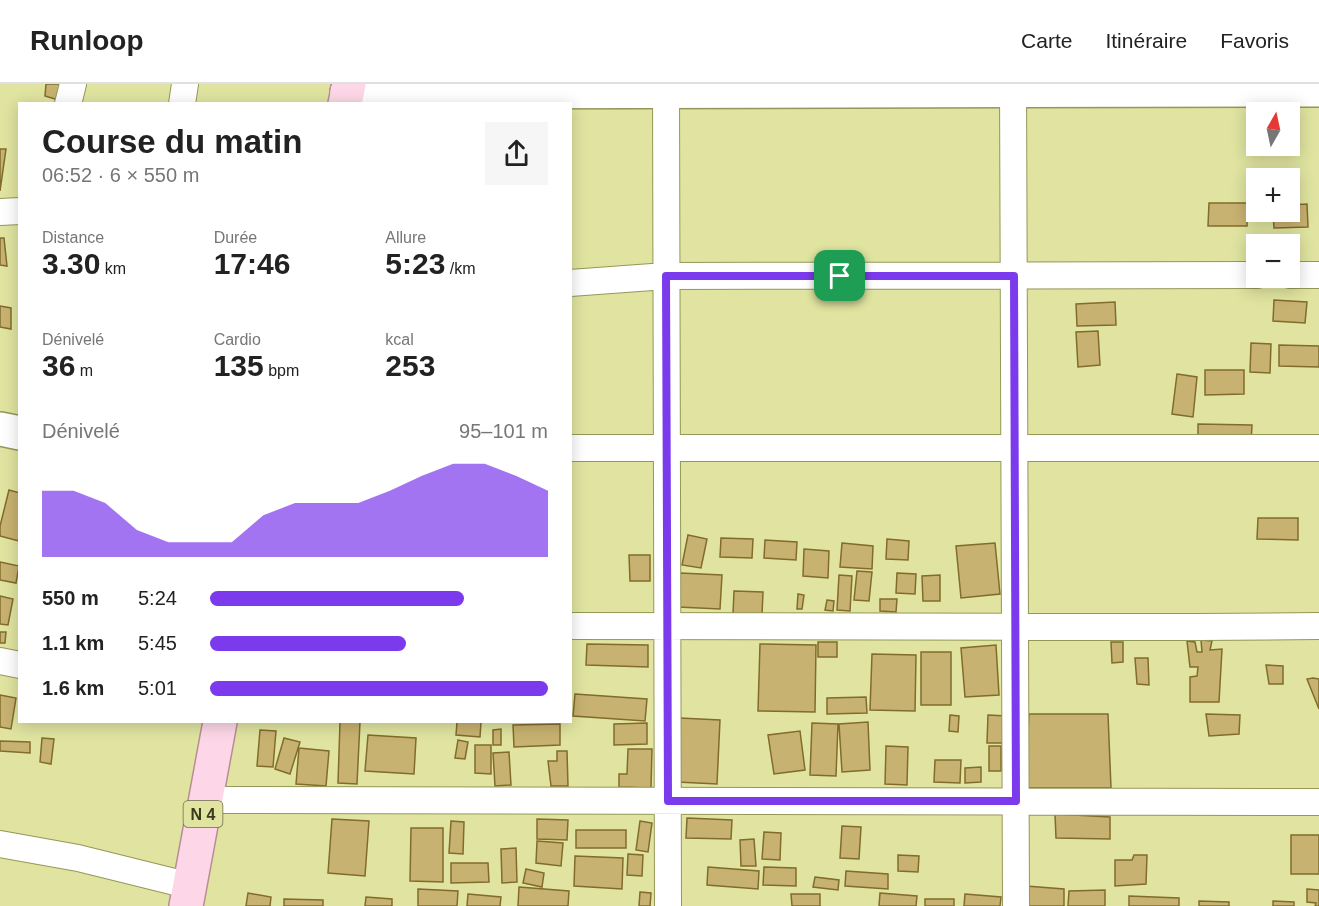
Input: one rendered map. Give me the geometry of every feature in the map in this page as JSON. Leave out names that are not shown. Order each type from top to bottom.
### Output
[{"type":"main road","name":"N 4","points":[[188,896],[220,723]]},
{"type":"street","points":[[68,102],[73,84]]},
{"type":"street","points":[[182,102],[185,84]]},
{"type":"street","points":[[666,87],[668,906]]},
{"type":"street","points":[[347,93],[666,87],[1319,90]]},
{"type":"street","points":[[1013,88],[1016,906]]},
{"type":"street","points":[[0,212],[18,212]]},
{"type":"street","points":[[1300,275],[1319,275]]},
{"type":"street","points":[[572,283],[666,276],[1246,276]]},
{"type":"street","points":[[0,429],[18,433]]},
{"type":"street","points":[[572,448],[1319,448]]},
{"type":"street","points":[[572,626],[1319,626]]},
{"type":"street","points":[[0,661],[18,665]]},
{"type":"street","points":[[206,800],[1319,802]]},
{"type":"street","points":[[0,844],[78,858],[188,896]]},
{"type":"building","points":[[46,84],[71,84],[68,102],[45,96]]},
{"type":"building","points":[[0,149],[6,149],[0,191]]},
{"type":"building","points":[[1209,203],[1246,203],[1247,226],[1208,226]]},
{"type":"building","points":[[1300,204],[1307,204],[1308,227],[1274,228],[1274,222],[1300,222]]},
{"type":"building","points":[[0,238],[4,238],[7,266],[0,265]]},
{"type":"building","points":[[1274,300],[1307,302],[1305,323],[1273,321]]},
{"type":"building","points":[[1115,302],[1116,325],[1077,326],[1076,304]]},
{"type":"building","points":[[0,306],[11,308],[11,329],[0,327]]},
{"type":"building","points":[[1098,331],[1100,365],[1078,367],[1076,332]]},
{"type":"building","points":[[1251,343],[1271,344],[1270,373],[1250,372]]},
{"type":"building","points":[[1279,345],[1319,346],[1319,367],[1279,366]]},
{"type":"building","points":[[1205,370],[1244,370],[1244,394],[1205,395]]},
{"type":"building","points":[[1177,374],[1197,377],[1193,417],[1172,414]]},
{"type":"building","points":[[1198,424],[1252,425],[1251,442],[1198,441]]},
{"type":"building","points":[[9,490],[18,492],[18,541],[0,536],[0,526]]},
{"type":"building","points":[[1258,518],[1298,518],[1298,540],[1257,539]]},
{"type":"building","points":[[688,535],[707,539],[701,568],[682,565]]},
{"type":"building","points":[[721,538],[753,539],[752,558],[720,557]]},
{"type":"building","points":[[887,539],[909,541],[908,560],[886,559]]},
{"type":"building","points":[[765,540],[797,542],[796,560],[764,558]]},
{"type":"building","points":[[842,543],[873,546],[872,569],[840,567]]},
{"type":"building","points":[[995,543],[1000,594],[961,598],[956,546]]},
{"type":"building","points":[[804,549],[829,551],[828,578],[803,576]]},
{"type":"building","points":[[629,555],[650,555],[650,581],[630,581]]},
{"type":"building","points":[[0,562],[18,566],[16,583],[0,580]]},
{"type":"building","points":[[857,571],[872,572],[869,601],[854,600]]},
{"type":"building","points":[[680,573],[722,575],[720,609],[678,607]]},
{"type":"building","points":[[897,573],[916,574],[915,594],[896,593]]},
{"type":"building","points":[[839,575],[852,576],[850,611],[837,610]]},
{"type":"building","points":[[940,575],[940,601],[923,601],[922,576]]},
{"type":"building","points":[[734,591],[763,592],[762,615],[733,614]]},
{"type":"building","points":[[798,594],[804,595],[802,609],[797,609]]},
{"type":"building","points":[[0,596],[13,599],[8,625],[0,624]]},
{"type":"building","points":[[880,599],[897,599],[896,612],[880,611]]},
{"type":"building","points":[[827,600],[834,601],[833,611],[825,610]]},
{"type":"building","points":[[0,632],[6,632],[5,643],[0,643]]},
{"type":"building","points":[[1201,640],[1212,641],[1210,650],[1222,649],[1219,702],[1190,702],[1190,677],[1197,676],[1198,667],[1190,667],[1187,641],[1195,642],[1197,652],[1202,652]]},
{"type":"building","points":[[818,642],[837,642],[837,657],[818,657]]},
{"type":"building","points":[[1111,642],[1123,642],[1123,662],[1112,663]]},
{"type":"building","points":[[587,644],[648,645],[648,667],[586,665]]},
{"type":"building","points":[[760,644],[816,645],[815,712],[758,711]]},
{"type":"building","points":[[996,645],[999,695],[965,697],[961,648]]},
{"type":"building","points":[[921,652],[951,652],[951,705],[921,705]]},
{"type":"building","points":[[872,654],[916,655],[915,711],[870,710]]},
{"type":"building","points":[[1135,658],[1148,658],[1149,685],[1137,684]]},
{"type":"building","points":[[1266,665],[1283,666],[1283,684],[1269,684]]},
{"type":"building","points":[[1307,679],[1319,679],[1319,709]]},
{"type":"building","points":[[575,694],[647,699],[645,721],[573,716]]},
{"type":"building","points":[[0,695],[16,698],[11,729],[0,727]]},
{"type":"building","points":[[866,697],[867,713],[827,714],[827,698]]},
{"type":"building","points":[[1029,714],[1108,714],[1111,788],[1025,788]]},
{"type":"building","points":[[1206,714],[1240,715],[1239,734],[1209,736]]},
{"type":"building","points":[[950,715],[959,716],[958,732],[949,731]]},
{"type":"building","points":[[988,715],[1007,716],[1006,743],[987,743]]},
{"type":"building","points":[[680,718],[720,720],[717,784],[677,782]]},
{"type":"building","points":[[868,722],[870,770],[842,772],[839,724]]},
{"type":"building","points":[[340,723],[360,723],[357,784],[338,783]]},
{"type":"building","points":[[457,723],[481,723],[480,737],[456,735]]},
{"type":"building","points":[[647,723],[647,744],[614,745],[614,724]]},
{"type":"building","points":[[812,723],[838,724],[836,776],[810,775]]},
{"type":"building","points":[[560,724],[560,745],[514,747],[513,725]]},
{"type":"building","points":[[501,729],[501,745],[493,745],[493,730]]},
{"type":"building","points":[[260,730],[276,731],[273,767],[257,766]]},
{"type":"building","points":[[800,731],[805,770],[774,774],[768,735]]},
{"type":"building","points":[[368,735],[416,738],[414,774],[365,771]]},
{"type":"building","points":[[42,738],[54,739],[51,764],[40,762]]},
{"type":"building","points":[[284,738],[300,742],[290,774],[275,769]]},
{"type":"building","points":[[458,740],[468,742],[465,759],[455,758]]},
{"type":"building","points":[[0,741],[30,742],[30,753],[0,751]]},
{"type":"building","points":[[475,745],[491,745],[491,774],[475,773]]},
{"type":"building","points":[[886,746],[908,747],[907,785],[885,784]]},
{"type":"building","points":[[989,746],[1001,746],[1001,771],[989,771]]},
{"type":"building","points":[[299,748],[329,751],[326,786],[296,784]]},
{"type":"building","points":[[628,749],[652,749],[651,788],[619,787],[619,774],[627,774]]},
{"type":"building","points":[[557,751],[567,751],[568,786],[551,786],[548,761],[557,761]]},
{"type":"building","points":[[509,752],[511,785],[495,786],[493,753]]},
{"type":"building","points":[[935,760],[961,760],[960,783],[934,782]]},
{"type":"building","points":[[981,767],[981,782],[965,783],[965,768]]},
{"type":"building","points":[[1055,814],[1110,817],[1110,839],[1056,838]]},
{"type":"building","points":[[687,818],[732,820],[731,839],[686,838]]},
{"type":"building","points":[[332,819],[369,821],[365,876],[328,873]]},
{"type":"building","points":[[537,819],[568,820],[567,840],[537,839]]},
{"type":"building","points":[[451,821],[464,822],[463,854],[449,853]]},
{"type":"building","points":[[640,821],[652,823],[648,852],[636,850]]},
{"type":"building","points":[[842,826],[861,827],[859,859],[840,858]]},
{"type":"building","points":[[411,828],[443,828],[443,882],[410,881]]},
{"type":"building","points":[[576,830],[626,830],[626,848],[576,848]]},
{"type":"building","points":[[764,832],[781,833],[780,860],[762,859]]},
{"type":"building","points":[[1291,835],[1319,835],[1319,874],[1291,874]]},
{"type":"building","points":[[754,839],[756,866],[741,866],[740,840]]},
{"type":"building","points":[[537,841],[563,843],[561,866],[536,863]]},
{"type":"building","points":[[516,848],[517,882],[502,883],[501,849]]},
{"type":"building","points":[[628,854],[643,855],[642,876],[627,875]]},
{"type":"building","points":[[898,855],[919,856],[918,872],[898,871]]},
{"type":"building","points":[[1134,855],[1147,855],[1146,884],[1115,886],[1115,860],[1132,860]]},
{"type":"building","points":[[575,856],[623,858],[622,889],[574,886]]},
{"type":"building","points":[[451,863],[488,863],[489,882],[451,883]]},
{"type":"building","points":[[708,867],[759,871],[758,889],[707,885]]},
{"type":"building","points":[[764,867],[796,868],[796,886],[763,885]]},
{"type":"building","points":[[526,869],[544,873],[542,887],[523,883]]},
{"type":"building","points":[[846,871],[888,874],[888,889],[845,886]]},
{"type":"building","points":[[815,877],[839,880],[838,890],[813,887]]},
{"type":"building","points":[[1026,886],[1064,889],[1064,906],[1025,906]]},
{"type":"building","points":[[519,887],[569,891],[568,906],[518,906]]},
{"type":"building","points":[[418,889],[458,891],[457,906],[418,906]]},
{"type":"building","points":[[1307,889],[1319,890],[1319,906],[1315,906],[1316,903],[1307,902]]},
{"type":"building","points":[[1105,890],[1105,906],[1068,906],[1069,891]]},
{"type":"building","points":[[640,892],[651,893],[650,906],[639,906]]},
{"type":"building","points":[[248,893],[271,897],[270,906],[246,906]]},
{"type":"building","points":[[880,893],[917,896],[916,906],[879,906]]},
{"type":"building","points":[[468,894],[501,897],[500,906],[467,906]]},
{"type":"building","points":[[791,894],[820,894],[820,906],[792,906]]},
{"type":"building","points":[[965,894],[1001,897],[1000,906],[964,906]]},
{"type":"building","points":[[1129,896],[1179,898],[1179,906],[1129,906]]},
{"type":"building","points":[[366,897],[392,899],[392,906],[365,906]]},
{"type":"building","points":[[284,899],[323,900],[323,906],[284,906]]},
{"type":"building","points":[[925,899],[954,899],[954,906],[925,906]]},
{"type":"building","points":[[1199,901],[1229,902],[1229,906],[1199,906]]},
{"type":"building","points":[[1273,901],[1294,902],[1294,906],[1273,906]]},
{"type":"route","points":[[666,276],[840,276],[1014,276],[1016,801],[668,801],[666,276]]}]
